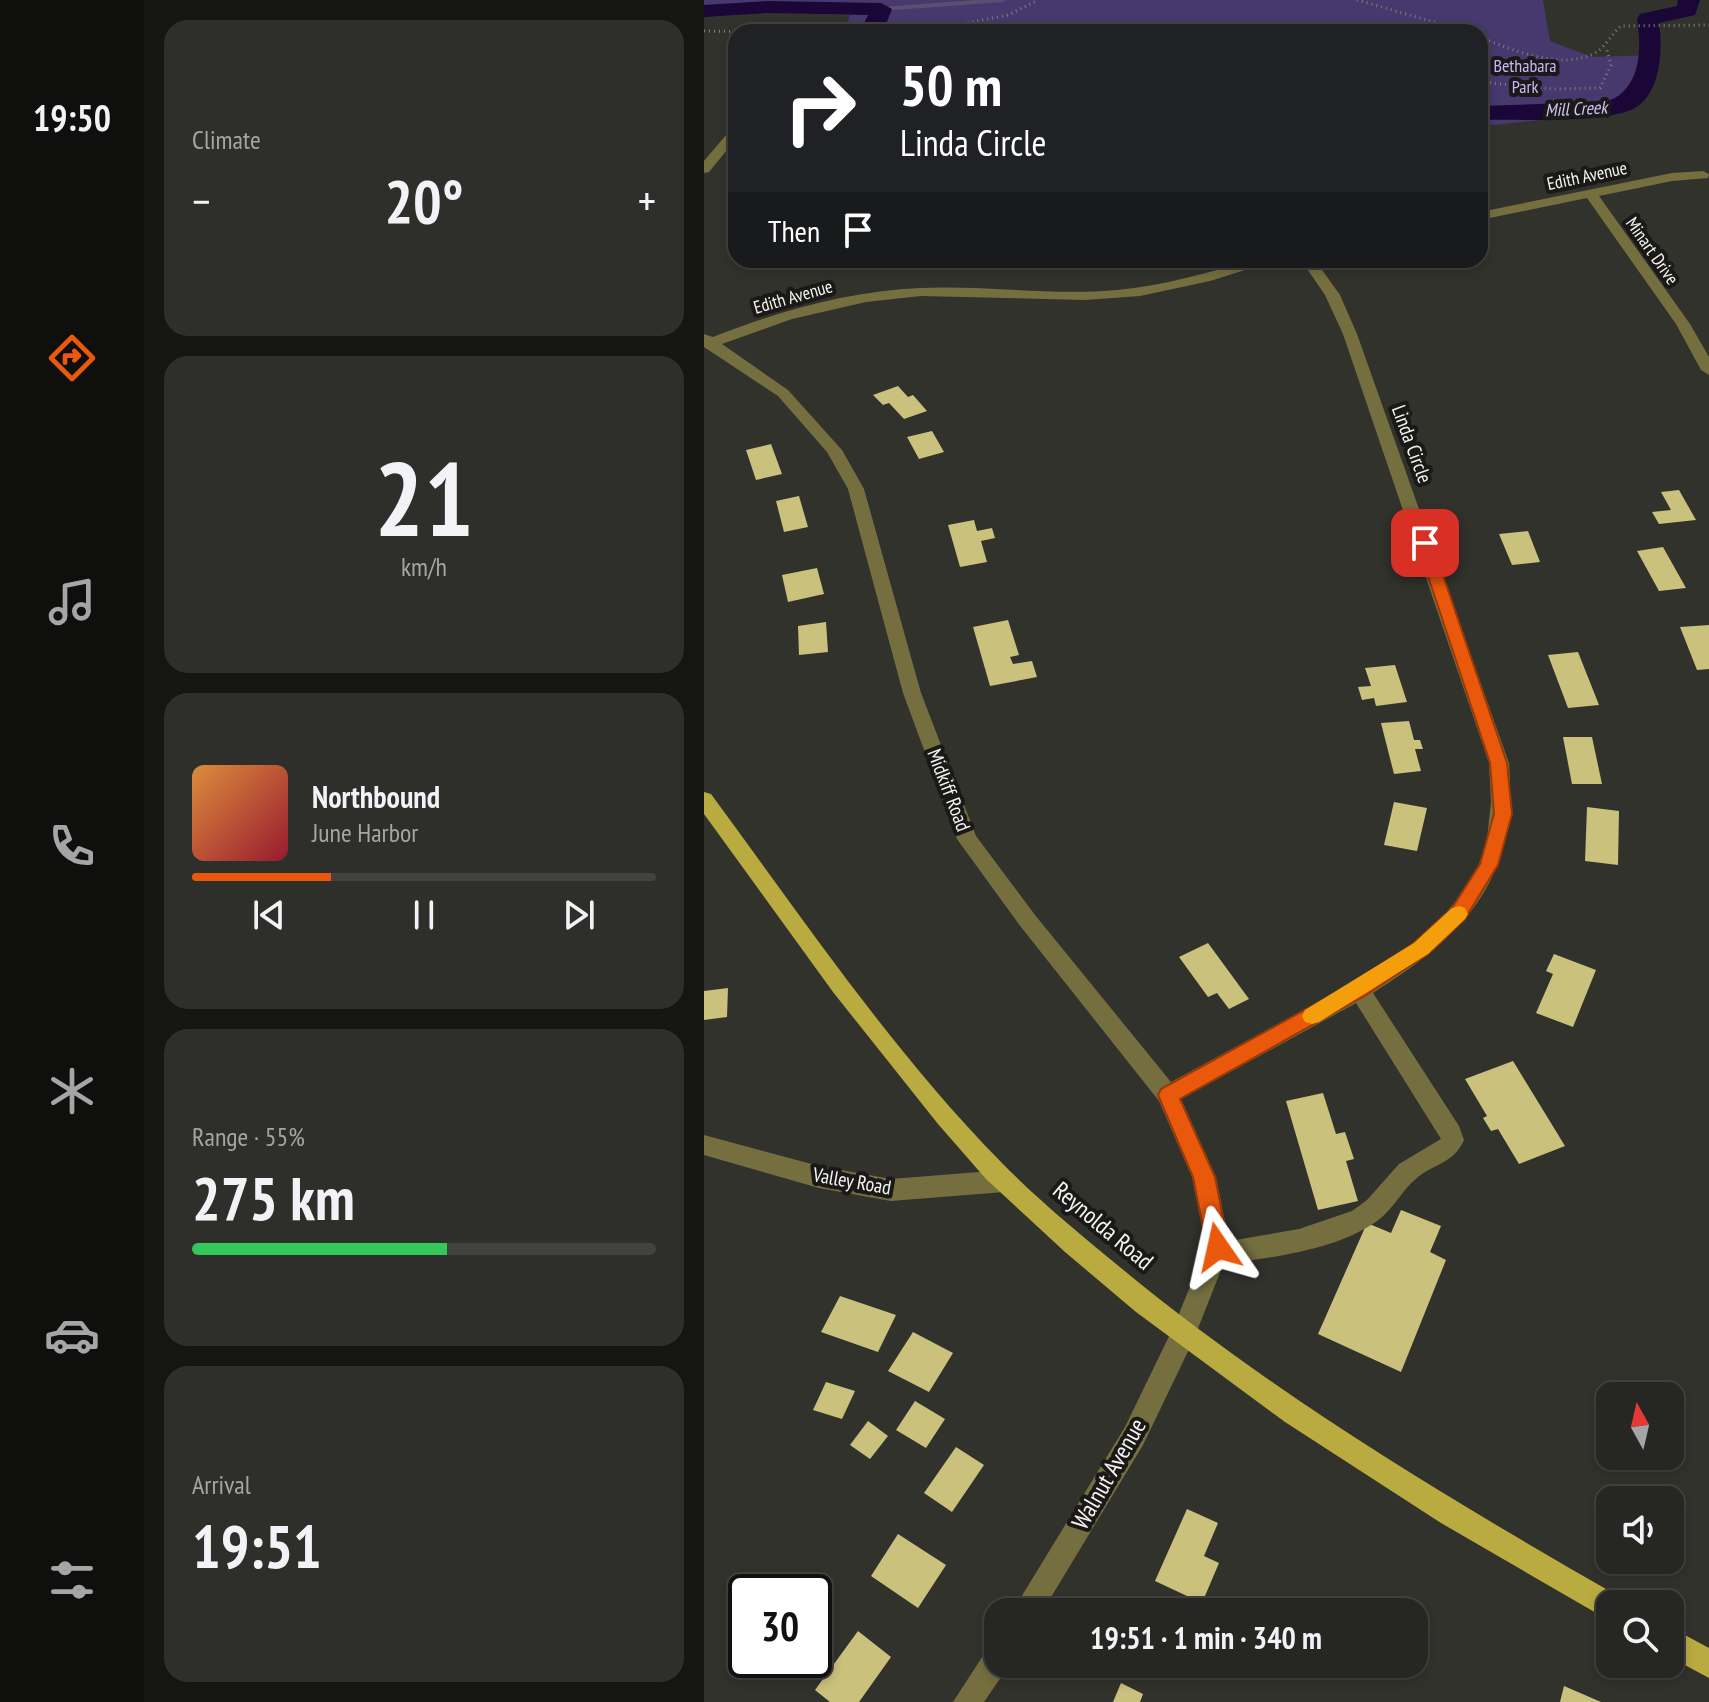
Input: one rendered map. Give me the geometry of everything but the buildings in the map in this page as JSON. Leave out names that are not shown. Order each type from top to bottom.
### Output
[{"type":"main road","name":"Reynolda Road","points":[[704,799],[874,1031],[1004,1181],[1184,1332],[1338,1444],[1417,1496],[1596,1599]]},
{"type":"main road","points":[[1684,1649],[1709,1664]]},
{"type":"street","points":[[704,169],[728,140]]},
{"type":"street","name":"Edith Avenue","points":[[1488,214],[1672,177],[1703,175]]},
{"type":"street","name":"Minart Drive","points":[[1591,194],[1683,324],[1709,370]]},
{"type":"street","name":"Edith Avenue","points":[[706,341],[812,307],[865,297],[921,292],[1091,296],[1140,292],[1238,268]]},
{"type":"street","name":"Linda Circle","points":[[1168,1095],[1359,989],[1421,949],[1459,914],[1489,865],[1503,814],[1499,763],[1396,460],[1349,329],[1331,292],[1314,268]]},
{"type":"street","name":"Midkiff Road","points":[[706,341],[783,393],[834,450],[856,489],[912,693],[967,839],[1028,921],[1168,1095],[1204,1177],[1218,1247],[1184,1332]]},
{"type":"street","points":[[1215,1255],[1286,1243],[1346,1224],[1373,1209],[1396,1182],[1418,1163],[1450,1148],[1453,1140],[1451,1133],[1359,989]]},
{"type":"street","name":"Valley Road","points":[[704,1145],[819,1177],[891,1190],[1004,1181]]},
{"type":"street","name":"Walnut Avenue","points":[[1035,1598],[1134,1436],[1184,1332]]},
{"type":"street","points":[[967,1702],[984,1678]]},
{"type":"path","points":[[962,24],[1008,15],[1038,0]]},
{"type":"path","points":[[1357,0],[1441,24]]},
{"type":"path","points":[[1488,41],[1537,56],[1570,60],[1593,55],[1605,46],[1611,32],[1621,26],[1709,25]]},
{"type":"path","points":[[704,31],[728,31]]},
{"type":"path","points":[[1488,83],[1554,89],[1600,88],[1611,65],[1605,46]]},
{"type":"green space","name":"Bethabara Park","points":[[704,0],[1543,0],[1550,41],[1592,57],[1656,55],[1644,89],[1615,112],[1494,125],[1488,124],[1488,24],[847,24],[850,15],[704,11]]},
{"type":"waterway","points":[[881,9],[1003,0]]},
{"type":"waterway","name":"Mill Creek","points":[[1488,113],[1609,109],[1629,102],[1644,81],[1652,46],[1648,19],[1687,10],[1689,0]]},
{"type":"waterway","name":"Mill Creek","points":[[704,11],[767,7],[881,9],[877,24]]},
{"type":"slow traffic","points":[[1312,1016],[1421,949],[1459,914]]},
{"type":"route","points":[[1218,1247],[1204,1177],[1168,1095],[1320,1012],[1421,949],[1459,914],[1489,865],[1503,814],[1499,763],[1425,543]]}]
